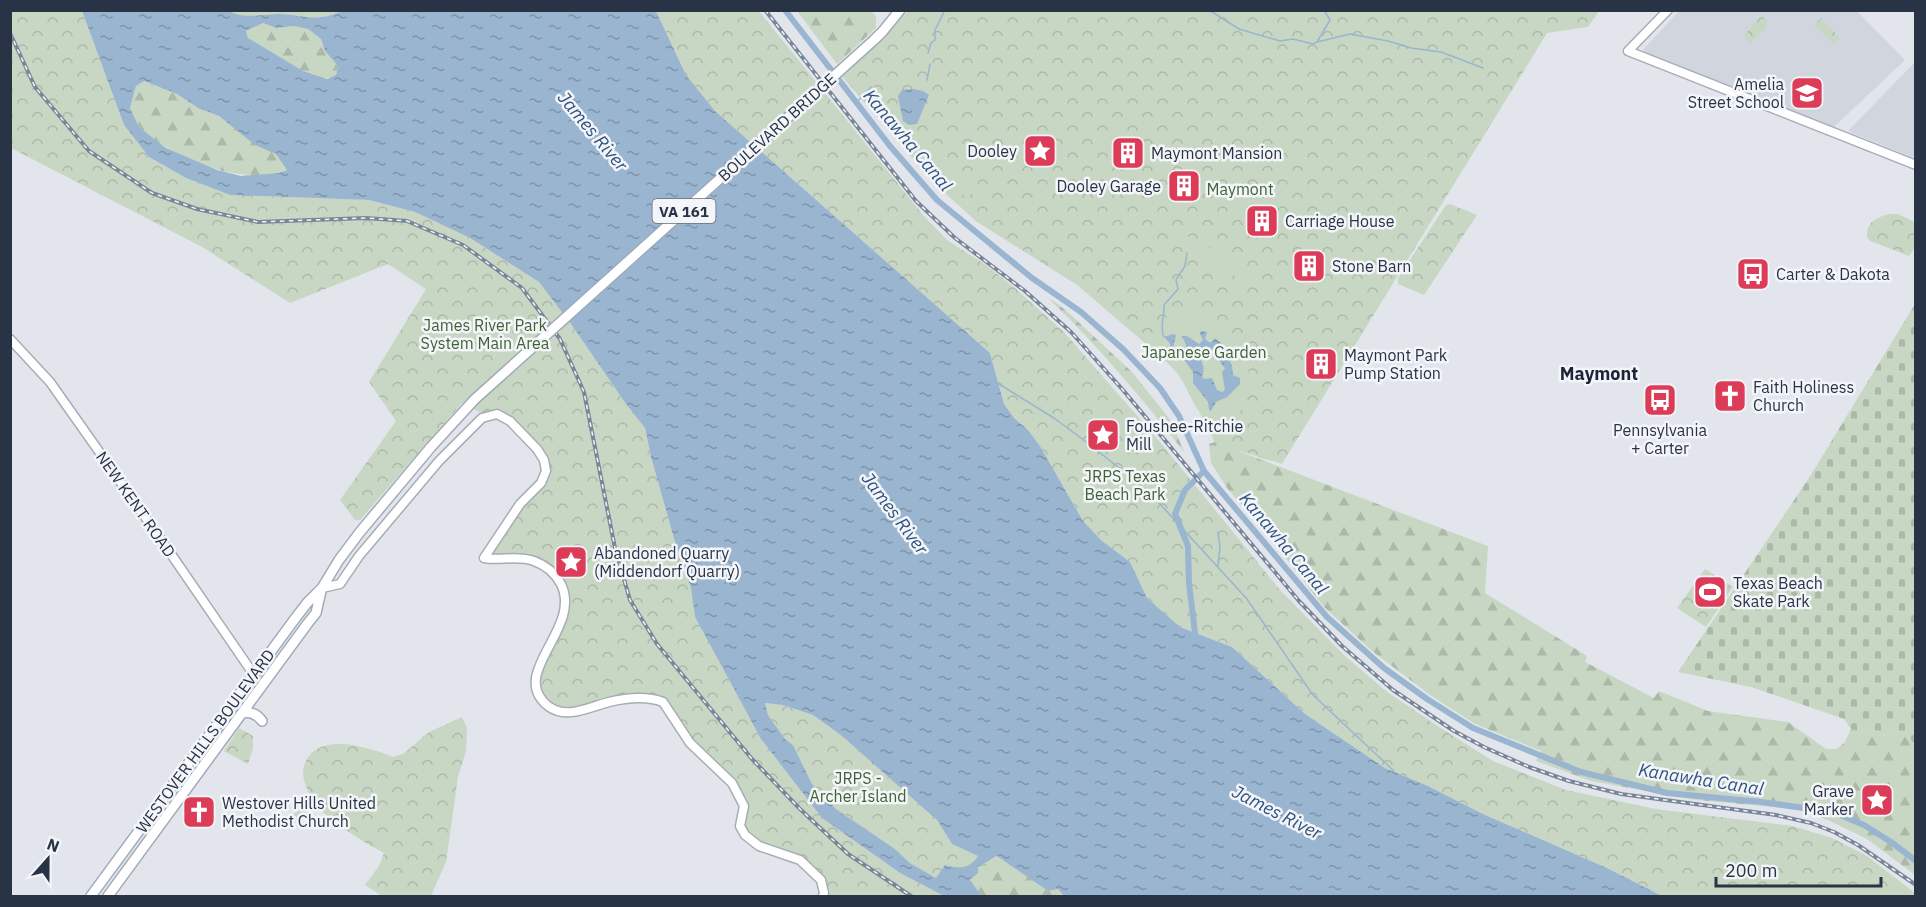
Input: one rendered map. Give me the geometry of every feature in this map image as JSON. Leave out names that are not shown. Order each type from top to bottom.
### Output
[{"type":"main road","name":"BOULEVARD BRIDGE","points":[[494,382],[884,31],[900,10]]},
{"type":"main road","name":"WESTOVER HILLS BOULEVARD","points":[[91,897],[307,603],[322,588],[360,532],[430,447],[494,382]]},
{"type":"main road","name":"WESTOVER HILLS BOULEVARD","points":[[108,897],[316,613],[322,588]]},
{"type":"main road","points":[[242,713],[254,713],[262,720]]},
{"type":"street","points":[[1668,10],[1628,51],[1916,165]]},
{"type":"street","name":"NEW KENT ROAD","points":[[10,339],[50,382],[254,675]]},
{"type":"street","name":"WESTOVER HILLS BOULEVARD","points":[[322,588],[340,584],[359,556],[432,469],[475,424],[487,416],[496,414],[510,421],[537,449],[546,464],[545,476],[515,510],[484,558],[526,559],[540,563],[554,573],[563,589],[566,598],[565,613],[538,667],[536,680],[539,694],[546,705],[559,712],[574,712],[611,702],[644,698],[663,702],[690,743],[732,783],[744,806],[740,826],[746,835],[759,846],[800,860],[821,880],[823,897]]},
{"type":"shaded area","name":"Amelia Street School","points":[[1856,10],[1905,60],[1834,127],[1640,53],[1679,11]]},
{"type":"shaded area","points":[[1915,62],[1915,158],[1849,130]]},
{"type":"green space","name":"James River Park System Main Area","points":[[10,11],[82,11],[124,125],[149,157],[186,178],[230,195],[369,200],[415,212],[470,238],[539,282],[645,428],[675,542],[691,588],[695,617],[761,739],[822,818],[900,873],[944,896],[823,896],[821,880],[800,860],[759,846],[740,826],[744,806],[732,783],[690,743],[667,706],[644,698],[574,713],[547,705],[536,679],[555,637],[563,589],[540,563],[484,558],[538,487],[546,467],[510,421],[487,416],[462,403],[360,520],[355,520],[340,500],[396,421],[369,382],[426,289],[388,264],[290,303],[202,247],[11,148]]},
{"type":"green space","points":[[227,11],[345,11],[328,16],[305,17],[279,14],[245,16]]},
{"type":"green space","name":"JRPS Texas Beach Park","points":[[656,11],[759,11],[923,215],[947,240],[986,265],[1064,332],[1160,442],[1281,591],[1344,655],[1386,691],[1493,761],[1566,790],[1656,809],[1793,826],[1832,838],[1867,856],[1915,893],[1915,896],[1662,896],[1607,868],[1385,768],[1305,714],[1232,647],[1180,627],[1147,598],[1130,562],[1101,540],[1083,521],[1040,446],[1004,404],[990,353],[715,111],[686,75]]},
{"type":"green space","points":[[797,11],[872,11],[876,17],[876,28],[837,64]]},
{"type":"green space","name":"Maymont","points":[[908,11],[1599,11],[1588,27],[1547,33],[1282,464],[1215,442],[1175,369],[1076,284],[976,221],[937,186],[838,72]]},
{"type":"green space","points":[[1761,16],[1766,20],[1767,27],[1751,43],[1744,36]]},
{"type":"green space","points":[[1821,18],[1840,38],[1834,44],[1814,25]]},
{"type":"green space","points":[[263,23],[276,28],[294,26],[308,29],[321,39],[325,51],[338,66],[336,75],[327,78],[309,74],[248,39],[246,31]]},
{"type":"green space","points":[[143,81],[177,94],[198,108],[219,116],[255,144],[277,154],[288,169],[270,174],[231,173],[172,151],[141,129],[132,114],[130,108],[136,86]]},
{"type":"green space","points":[[920,147],[925,147],[974,190],[967,198],[950,182]]},
{"type":"green space","points":[[1450,204],[1477,215],[1424,295],[1398,284],[1398,278],[1446,205]]},
{"type":"green space","points":[[976,214],[1021,216],[1272,461],[1233,449],[1488,546],[1485,593],[1587,656],[1585,662],[1654,698],[1659,691],[1708,711],[1788,722],[1826,749],[1837,749],[1845,742],[1851,729],[1881,736],[1904,731],[1915,745],[1915,875],[1867,839],[1806,812],[1786,808],[1696,800],[1591,781],[1536,761],[1541,751],[1475,724],[1430,695],[1372,651],[1324,607],[1227,488],[1211,463],[1209,444],[1215,442],[1175,369],[1076,284],[976,221]]},
{"type":"green space","points":[[1890,214],[1898,214],[1915,222],[1915,244],[1909,256],[1870,241],[1867,237],[1868,228],[1873,221]]},
{"type":"green space","points":[[1186,235],[1250,270],[1244,281],[1180,245]]},
{"type":"green space","points":[[1048,298],[1071,315],[1131,371],[1169,418],[1185,453],[1102,353]]},
{"type":"green space","points":[[1915,304],[1915,745],[1904,731],[1881,736],[1851,729],[1844,719],[1751,687],[1678,672],[1809,478]]},
{"type":"green space","name":"Japanese Garden","points":[[1178,310],[1212,317],[1226,326],[1239,346],[1246,362],[1249,380],[1243,405],[1235,417],[1221,420],[1201,413],[1181,378],[1160,354],[1156,343],[1157,331],[1164,320]]},
{"type":"green space","points":[[1705,569],[1733,587],[1706,627],[1677,608]]},
{"type":"green space","name":"Texas Beach Skate Park","points":[[1706,573],[1729,588],[1713,610],[1691,597]]},
{"type":"green space","name":"JRPS - Archer Island","points":[[765,703],[783,705],[813,715],[842,736],[912,796],[937,820],[952,844],[979,856],[973,864],[936,878],[910,863],[895,849],[836,809],[812,784],[793,745],[785,739],[768,715]]},
{"type":"green space","points":[[462,717],[467,728],[466,751],[458,777],[446,862],[431,896],[382,896],[365,885],[379,866],[384,853],[365,843],[315,805],[284,831],[280,826],[312,798],[304,781],[303,772],[305,763],[312,753],[321,747],[345,744],[371,749],[393,757],[403,754],[429,732]]},
{"type":"green space","points":[[239,728],[253,736],[253,748],[248,764],[224,751]]},
{"type":"green space","points":[[998,856],[1048,891],[1058,889],[1064,896],[982,896],[970,880],[978,873],[978,867]]},
{"type":"water","name":"James River","points":[[227,10],[245,16],[279,14],[316,17],[345,10],[656,11],[686,75],[715,111],[990,353],[1004,404],[1040,446],[1083,521],[1101,540],[1130,562],[1147,598],[1180,627],[1232,647],[1305,714],[1385,768],[1607,868],[1662,896],[1064,896],[1058,889],[1048,891],[997,856],[978,867],[978,873],[970,880],[982,896],[944,896],[900,873],[822,818],[761,739],[695,617],[691,588],[675,542],[645,428],[539,282],[470,238],[415,212],[369,200],[230,195],[186,178],[149,157],[124,125],[82,11]],"holes":[[[263,23],[276,28],[294,26],[308,29],[321,39],[325,51],[338,66],[336,75],[327,79],[303,71],[248,38],[246,31]],[[144,81],[177,94],[198,108],[219,116],[255,145],[276,154],[287,170],[278,173],[241,176],[217,170],[166,148],[139,127],[130,108],[136,86]],[[765,703],[783,705],[813,715],[842,736],[937,820],[952,844],[978,856],[968,866],[945,865],[936,878],[910,863],[895,849],[836,809],[812,784],[793,745],[785,739],[768,715]]]},
{"type":"water","points":[[913,89],[929,95],[917,124],[909,125],[903,121],[898,96],[902,90]]},
{"type":"water","points":[[1201,331],[1207,332],[1205,339],[1212,342],[1215,338],[1222,344],[1232,365],[1233,375],[1240,378],[1240,384],[1227,397],[1216,402],[1211,411],[1208,402],[1193,383],[1193,372],[1185,361],[1172,351],[1169,342],[1164,337],[1176,335],[1174,349],[1186,354],[1188,351],[1181,336],[1187,336],[1199,344],[1203,340]],"holes":[[[1211,348],[1225,369],[1222,372],[1225,390],[1222,392],[1217,390],[1212,378],[1204,379],[1202,376],[1204,368],[1199,351]]]},
{"type":"waterway","name":"Kanawha Canal","points":[[785,10],[890,146],[937,200],[1032,278],[1081,312],[1123,349],[1160,388],[1179,416],[1204,471],[1327,617],[1384,668],[1473,728],[1581,772],[1667,793],[1833,812],[1864,825],[1916,861]]},
{"type":"waterway","points":[[928,53],[931,43],[935,40],[935,30],[945,10]]},
{"type":"waterway","points":[[1209,10],[1239,29],[1280,41],[1293,39],[1313,44],[1317,42],[1330,20],[1324,10]]},
{"type":"waterway","points":[[1317,42],[1350,34],[1411,48],[1441,52],[1483,68]]},
{"type":"waterway","points":[[927,80],[930,64]]},
{"type":"waterway","points":[[856,103],[871,87]]},
{"type":"waterway","points":[[1164,337],[1162,329],[1164,305],[1178,289],[1176,280],[1185,266],[1187,253]]},
{"type":"waterway","points":[[999,384],[1054,418],[1081,438],[1132,478],[1160,504],[1247,599],[1313,695],[1394,771]]},
{"type":"waterway","points":[[1195,633],[1189,583],[1188,546],[1175,514],[1185,490],[1204,471]]},
{"type":"waterway","points":[[1218,532],[1220,547],[1218,566]]},
{"type":"railway","points":[[765,10],[916,201],[955,238],[1025,291],[1071,332],[1123,390],[1299,601],[1342,646],[1393,690],[1454,731],[1529,767],[1569,781],[1621,794],[1776,815],[1811,823],[1858,845],[1916,885]]},
{"type":"railway","points":[[10,33],[35,87],[89,151],[152,193],[197,209],[258,222],[366,218],[407,221],[463,245],[522,288],[560,339],[584,392],[615,548],[630,600],[657,644],[752,759],[800,809],[848,854],[911,896]]},
{"type":"place","name":"Amelia Street School","points":[[1807,93]]},
{"type":"place","name":"Dooley","points":[[1040,151]]},
{"type":"place","name":"Maymont Mansion","points":[[1128,153]]},
{"type":"place","name":"Dooley Garage","points":[[1184,186]]},
{"type":"place","name":"Carriage House","points":[[1262,221]]},
{"type":"place","name":"Stone Barn","points":[[1309,266]]},
{"type":"place","name":"Carter & Dakota","points":[[1753,274]]},
{"type":"place","name":"Maymont Park Pump Station","points":[[1321,364]]},
{"type":"place","name":"Faith Holiness Church","points":[[1730,396]]},
{"type":"place","name":"Pennsylvania + Carter","points":[[1660,400]]},
{"type":"place","name":"Foushee-Ritchie Mill","points":[[1103,435]]},
{"type":"place","name":"Abandoned Quarry (Middendorf Quarry)","points":[[571,562]]},
{"type":"place","name":"Texas Beach Skate Park","points":[[1710,592]]},
{"type":"place","name":"Grave Marker","points":[[1877,800]]},
{"type":"place","name":"Westover Hills United Methodist Church","points":[[199,812]]},
{"type":"district","name":"Maymont","points":[[1599,373]]}]
